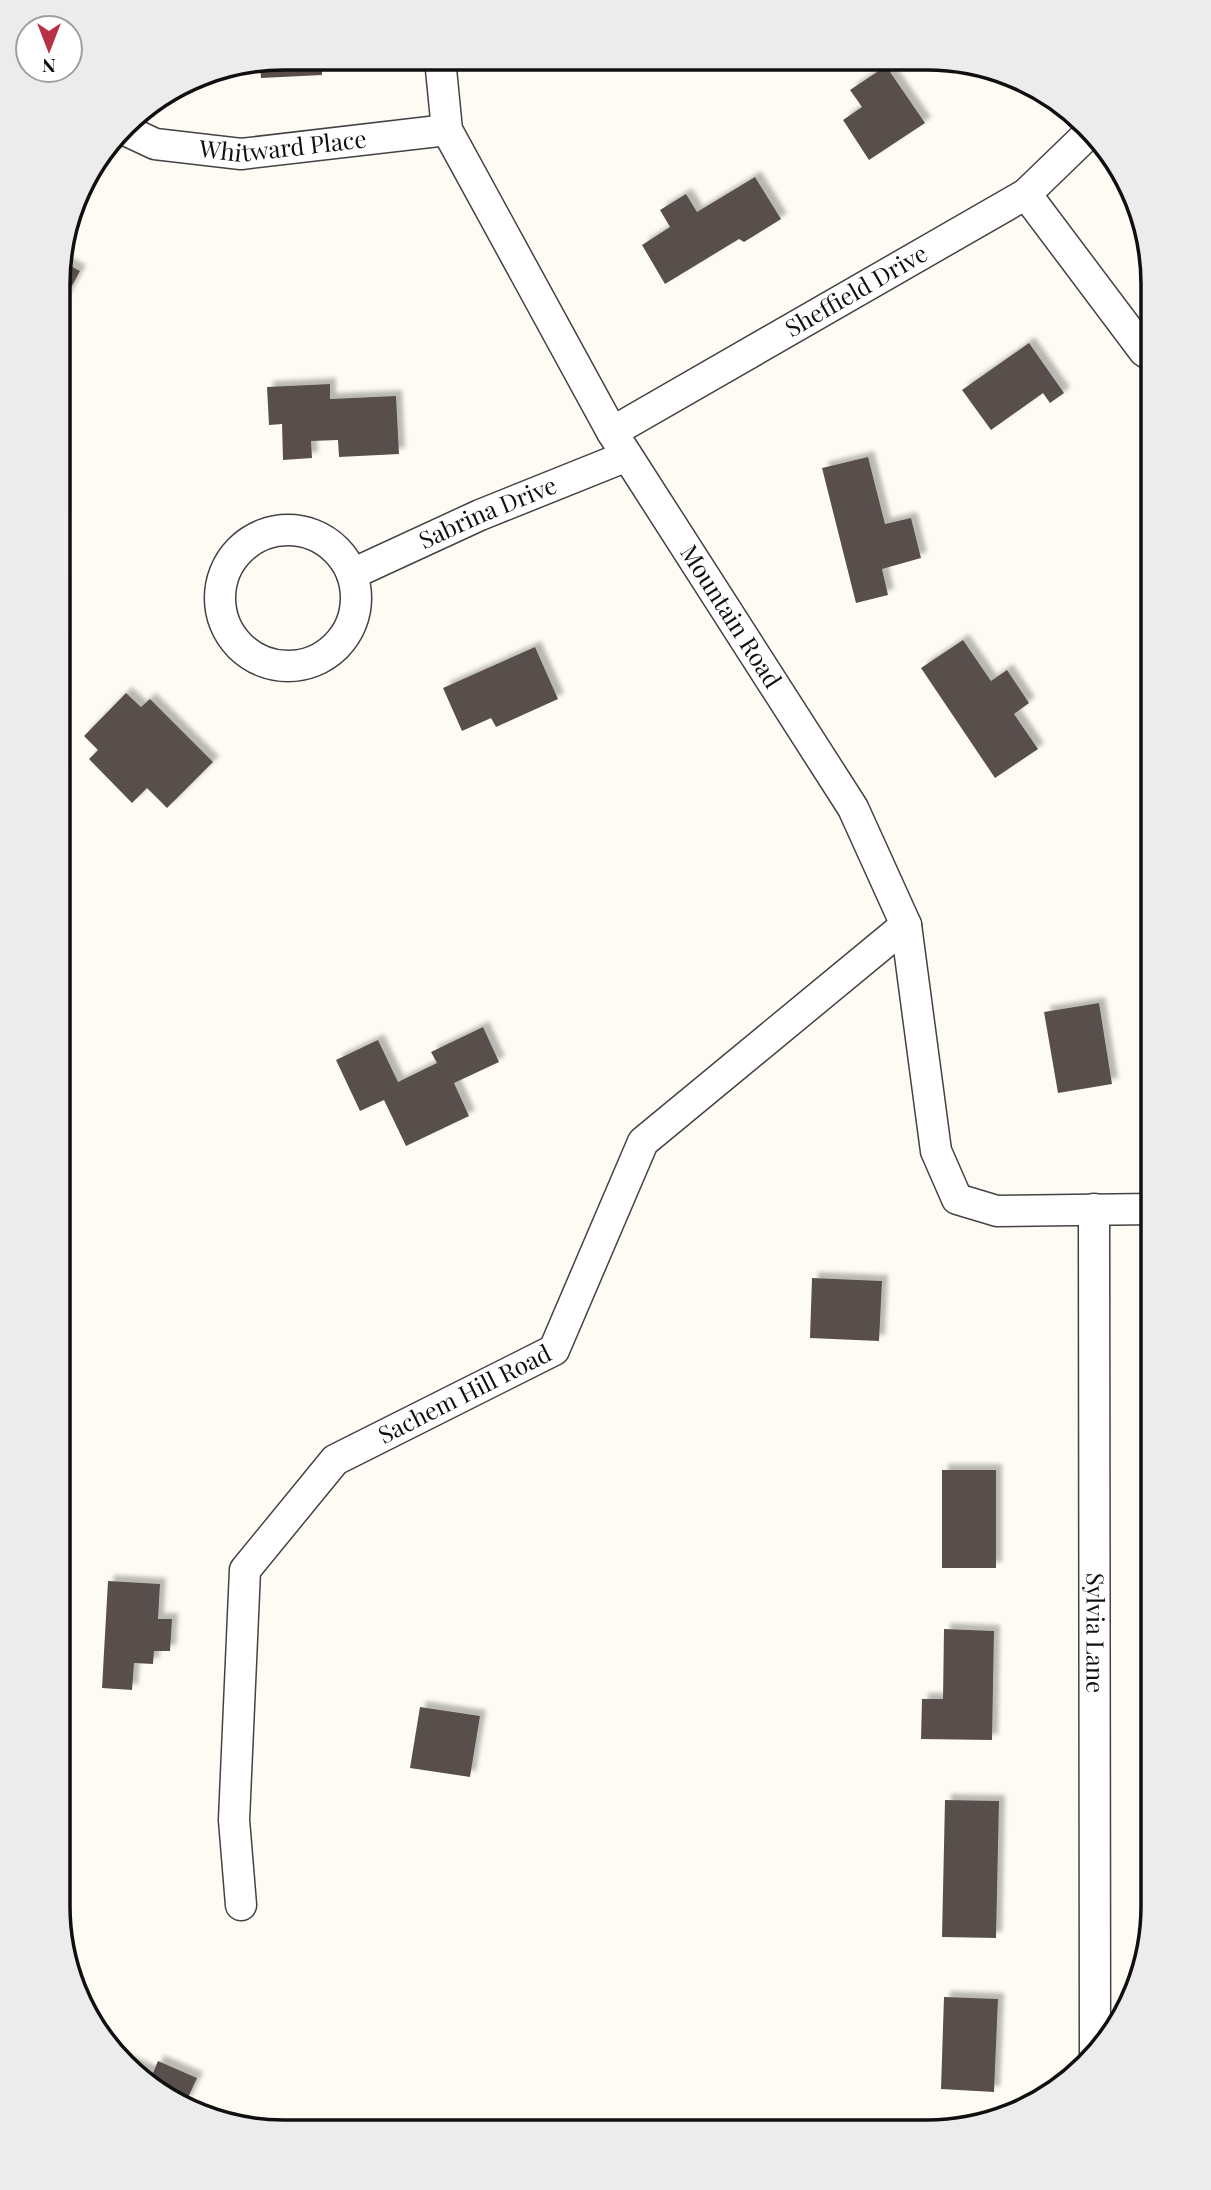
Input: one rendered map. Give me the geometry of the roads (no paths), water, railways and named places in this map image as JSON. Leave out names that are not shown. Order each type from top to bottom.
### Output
[{"type":"street","name":"Mountain Road","points":[[441,70],[447,130],[619,444],[853,808],[906,925],[936,1151],[957,1199],[997,1211],[1094,1209]]},
{"type":"street","name":"Whitward Place","points":[[133,133],[155,144],[241,154],[447,130]]},
{"type":"street","name":"Sheffield Drive","points":[[619,444],[1026,194],[1083,138]]},
{"type":"street","points":[[1026,194],[1141,347]]},
{"type":"street","name":"Sabrina Drive","points":[[352,573],[480,515],[619,444]]},
{"type":"street","points":[[287,530],[308,533],[327,542],[342,556],[352,573],[356,594],[355,614],[347,632],[334,649],[318,660],[298,666],[278,666],[258,660],[242,649],[229,633],[221,614],[219,594],[224,574],[233,557],[248,542],[267,533],[287,530]]},
{"type":"street","name":"Sachem Hill Road","points":[[241,1905],[234,1820],[245,1570],[335,1460],[554,1350],[643,1142],[906,925]]},
{"type":"street","points":[[1094,1209],[1141,1209]]},
{"type":"street","name":"Sylvia Lane","points":[[1094,1209],[1095,2038]]}]
